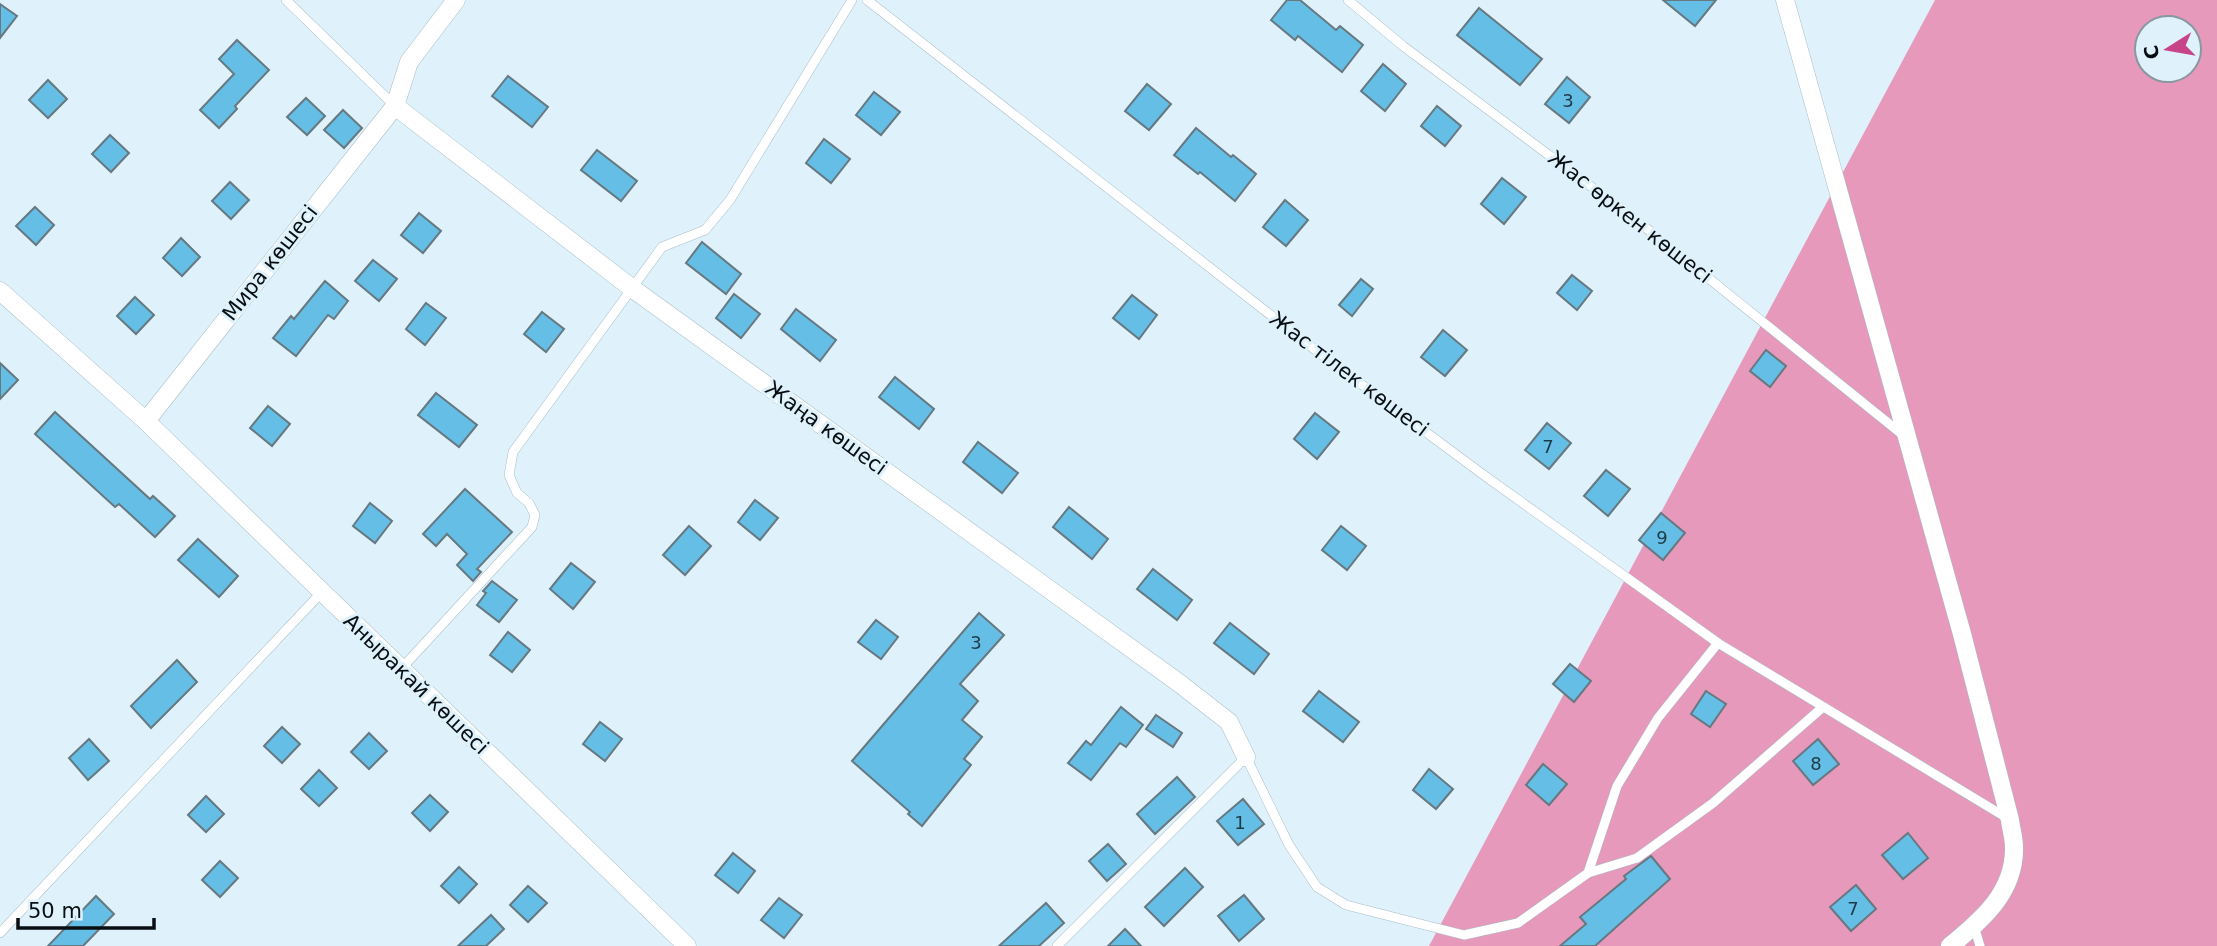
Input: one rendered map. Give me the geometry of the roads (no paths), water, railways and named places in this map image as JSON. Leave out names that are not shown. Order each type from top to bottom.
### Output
[{"type":"street","points":[[395,106],[409,62],[456,0]]},
{"type":"street","points":[[1784,0],[1908,439],[2010,820],[2014,848],[2010,876],[1997,902],[1950,946]]},
{"type":"street","name":"Жаңа көшесі","points":[[395,106],[633,289],[1179,683],[1229,722],[1246,757]]},
{"type":"street","name":"Мира көшесі","points":[[146,421],[395,106]]},
{"type":"street","name":"Аныракай көшесі","points":[[0,291],[146,421],[687,946]]},
{"type":"lane","points":[[286,0],[395,106]]},
{"type":"lane","points":[[401,670],[532,527],[536,515],[529,503],[517,494],[509,475],[513,452],[663,247],[705,230],[730,200],[852,0]]},
{"type":"lane","name":"Жас тілек көшесі","points":[[867,0],[1318,352],[1496,484],[1718,643],[2010,820]]},
{"type":"lane","name":"Жас өркен көшесі","points":[[1348,0],[1403,46],[1645,227],[1908,439]]},
{"type":"lane","points":[[0,933],[321,593]]},
{"type":"lane","points":[[1588,873],[1617,786],[1658,718],[1718,643]]},
{"type":"lane","points":[[1057,946],[1246,757],[1289,845],[1317,887],[1346,905],[1464,935],[1518,923],[1588,873],[1637,858],[1713,803],[1823,707]]},
{"type":"lane","points":[[1974,926],[1980,946]]}]
